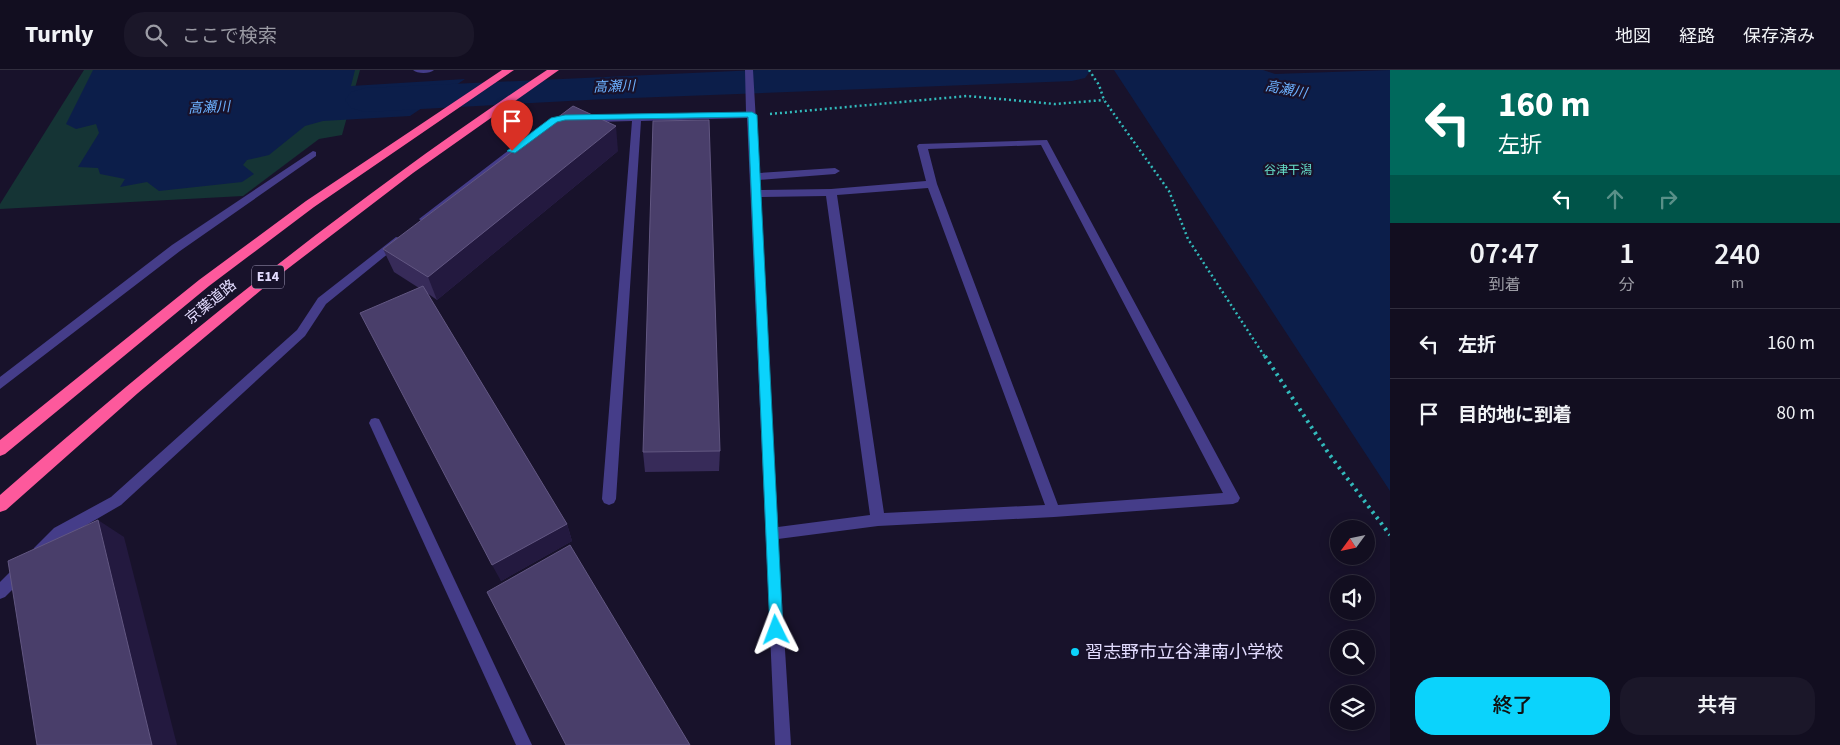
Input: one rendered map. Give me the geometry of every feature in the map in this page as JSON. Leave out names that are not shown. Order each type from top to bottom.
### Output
[{"type":"highway","name":"京葉道路","points":[[0,449],[204,283],[310,204],[508,70]]},
{"type":"highway","name":"京葉道路","points":[[0,505],[102,414],[232,305],[442,146],[554,70]]},
{"type":"street","points":[[417,70],[430,70]]},
{"type":"street","points":[[749,70],[752,94],[754,177],[783,745]]},
{"type":"street","points":[[0,592],[60,533],[116,501],[301,333],[322,301],[469,182],[554,120],[752,115]]},
{"type":"street","points":[[608,499],[638,117]]},
{"type":"street","points":[[771,534],[878,520],[1054,511],[1233,498],[1044,142],[922,146],[932,184],[1054,511]]},
{"type":"street","points":[[0,384],[176,248],[313,154]]},
{"type":"street","points":[[754,177],[834,171]]},
{"type":"street","points":[[756,194],[831,192],[932,184]]},
{"type":"street","points":[[831,192],[878,520]]},
{"type":"street","points":[[375,424],[524,745]]},
{"type":"path","points":[[1089,70],[1099,86],[1104,100],[1168,191],[1188,239],[1329,454],[1390,535]]},
{"type":"path","points":[[752,115],[967,96],[1054,104],[1104,100]]},
{"type":"green space","points":[[84,70],[360,70],[342,135],[319,139],[243,196],[0,209],[0,204]]},
{"type":"water","points":[[93,70],[355,70],[351,86],[465,79],[410,116],[323,121],[305,126],[269,155],[247,160],[243,165],[254,174],[242,182],[159,191],[147,182],[120,187],[125,179],[100,174],[98,168],[78,167],[99,133],[96,124],[76,129],[66,124]]},
{"type":"water","name":"谷津干潟","points":[[1114,70],[1263,70],[1275,74],[1390,70],[1390,491]]},
{"type":"building","points":[[573,106],[616,126],[428,277],[383,249]]},
{"type":"building","points":[[709,120],[720,451],[643,452],[653,121]]},
{"type":"building","points":[[423,286],[567,524],[492,565],[360,313]]},
{"type":"building","points":[[98,520],[152,745],[37,745],[8,561]]},
{"type":"building","points":[[570,545],[690,745],[566,745],[487,592]]},
{"type":"waterway","name":"高瀬川","points":[[365,100],[606,87],[1072,70]]},
{"type":"place","name":"習志野市立谷津南小学校","points":[[1075,652]]},
{"type":"route","points":[[512,151],[554,120],[565,118],[752,115],[776,630]]}]
